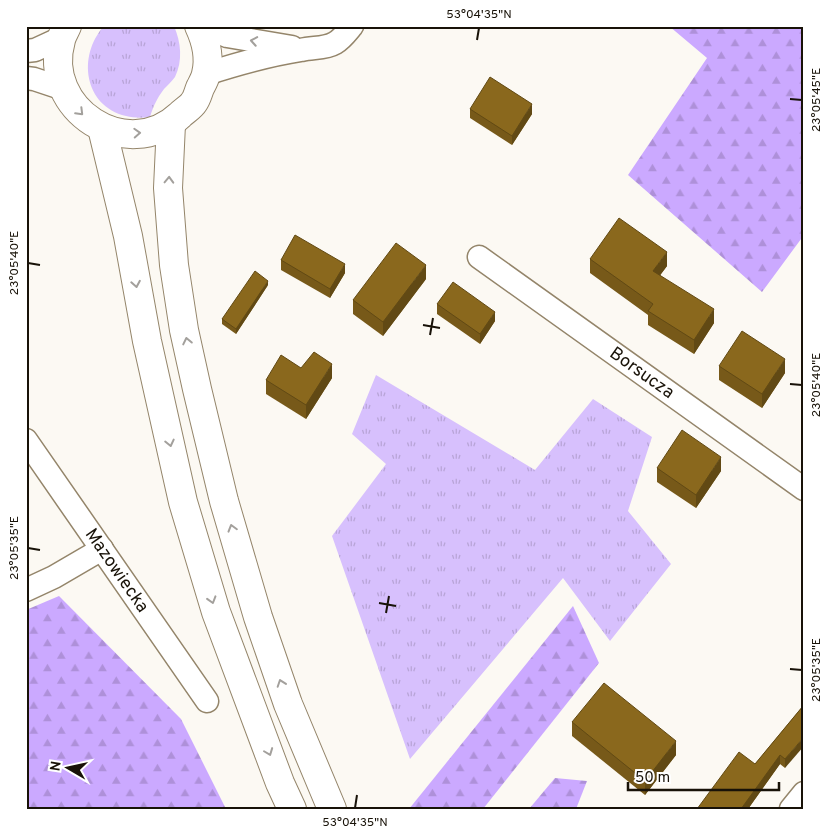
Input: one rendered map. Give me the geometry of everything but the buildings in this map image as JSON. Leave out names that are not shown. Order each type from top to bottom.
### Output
[{"type":"main road","points":[[64,32],[58,51],[58,64],[64,89],[73,105],[86,118],[102,128],[119,133],[137,134],[155,131],[171,124],[194,103],[206,74],[207,49],[201,26]]},
{"type":"main road","points":[[171,124],[168,188],[174,265],[184,330],[197,389],[224,501],[258,617],[288,704],[332,809]]},
{"type":"main road","points":[[102,128],[128,236],[147,341],[183,502],[216,612],[280,783],[292,809]]},
{"type":"street","points":[[201,26],[227,36],[302,49]]},
{"type":"street","points":[[206,74],[302,49],[322,48],[335,43],[352,26]]},
{"type":"street","points":[[26,51],[35,50],[64,32]]},
{"type":"street","points":[[26,78],[64,89]]},
{"type":"street","name":"Borsucza","points":[[479,257],[804,488]]},
{"type":"street","name":"Mazowiecka","points":[[26,440],[207,701]]},
{"type":"street","points":[[26,590],[54,577],[102,549]]},
{"type":"street","points":[[791,809],[804,793]]},
{"type":"green space","points":[[104,26],[174,26],[180,52],[178,71],[159,96],[150,117],[129,117],[112,110],[101,102],[93,91],[88,65],[90,51],[95,38]]},
{"type":"green space","points":[[669,26],[804,26],[804,235],[762,292],[628,175],[707,58]]},
{"type":"green space","points":[[376,375],[535,470],[593,399],[652,437],[628,511],[671,564],[610,641],[563,578],[410,759],[332,536],[386,464],[352,434]]},
{"type":"green space","points":[[59,596],[181,719],[226,809],[26,809],[26,610]]},
{"type":"green space","points":[[573,606],[599,663],[483,809],[409,809]]},
{"type":"green space","points":[[555,778],[587,781],[576,809],[529,809]]}]
